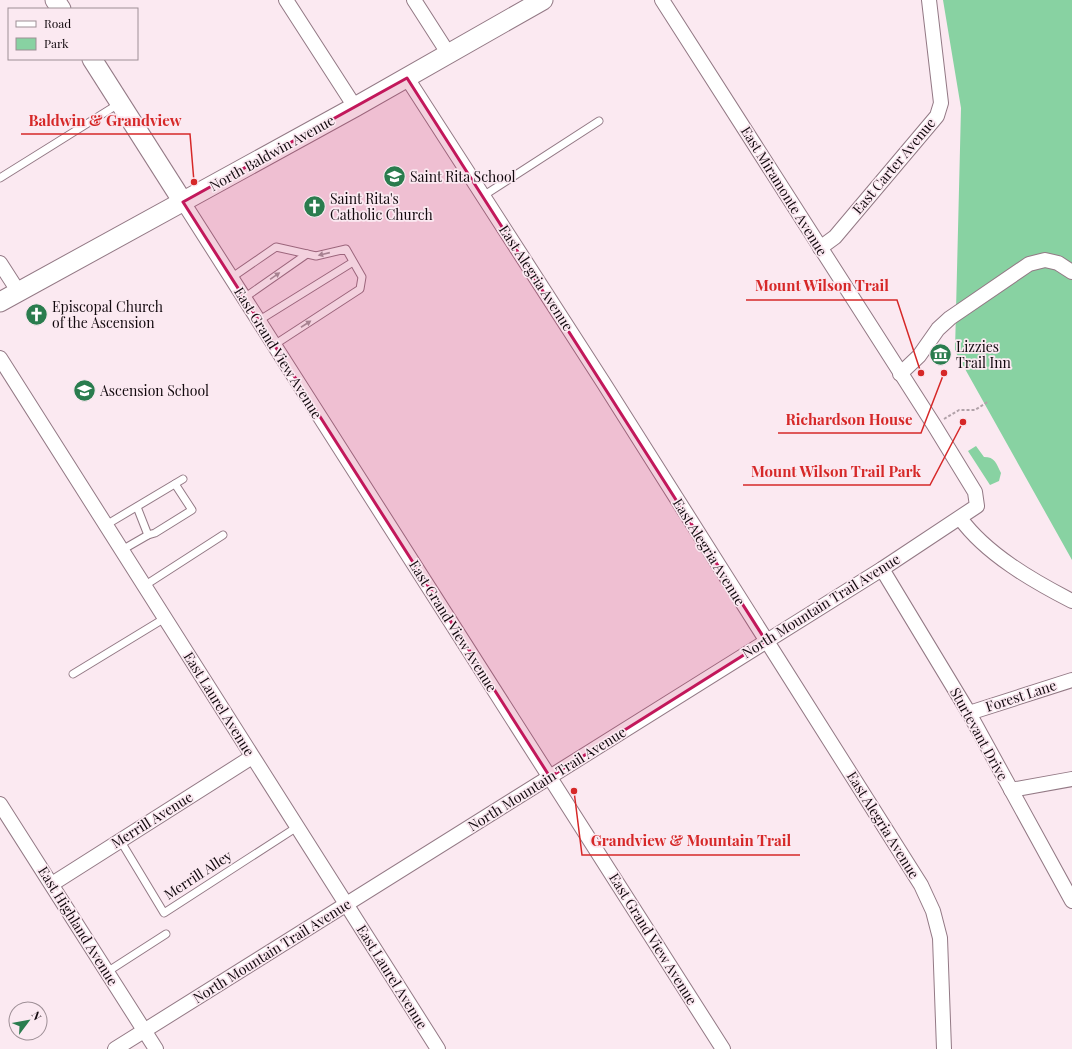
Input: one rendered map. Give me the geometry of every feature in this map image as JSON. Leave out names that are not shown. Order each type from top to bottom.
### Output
[{"type":"street","points":[[286,0],[355,107]]},
{"type":"street","points":[[414,0],[448,53]]},
{"type":"street","name":"North Baldwin Avenue","points":[[0,302],[355,107],[543,0]]},
{"type":"street","name":"East Miramonte Avenue","points":[[662,0],[934,425],[975,492],[977,506]]},
{"type":"street","name":"East Carter Avenue","points":[[820,248],[834,237],[937,116],[941,103],[929,0]]},
{"type":"street","points":[[93,60],[183,202]]},
{"type":"street","name":"East Alegria Avenue","points":[[407,78],[603,382],[917,879],[932,911],[940,938],[944,1049]]},
{"type":"street","name":"East Grand View Avenue","points":[[183,202],[723,1049]]},
{"type":"street","points":[[900,374],[919,356],[938,329],[950,318],[1029,264],[1045,260],[1058,263],[1072,272]]},
{"type":"street","points":[[0,263],[18,291]]},
{"type":"street","name":"East Laurel Avenue","points":[[0,358],[438,1049]]},
{"type":"street","name":"North Mountain Trail Avenue","points":[[115,1049],[882,569],[977,506]]},
{"type":"street","points":[[960,518],[970,532],[1015,569],[1072,601]]},
{"type":"street","name":"Sturtevant Drive","points":[[882,569],[969,713],[1072,901]]},
{"type":"street","name":"Forest Lane","points":[[969,713],[1072,680]]},
{"type":"street","name":"Merrill Avenue","points":[[52,884],[252,757]]},
{"type":"street","points":[[1011,790],[1072,779]]},
{"type":"street","name":"East Highland Avenue","points":[[0,804],[156,1049]]},
{"type":"lane","points":[[0,178],[120,103]]},
{"type":"lane","points":[[483,196],[599,121]]},
{"type":"lane","points":[[231,278],[276,247],[316,256],[346,249],[362,277],[360,289],[274,345]]},
{"type":"lane","points":[[244,298],[307,254]]},
{"type":"lane","points":[[258,321],[353,262]]},
{"type":"lane","points":[[106,525],[183,479]]},
{"type":"lane","points":[[122,550],[148,535],[155,533],[192,510],[175,484]]},
{"type":"lane","points":[[137,507],[148,535]]},
{"type":"lane","points":[[144,586],[223,536]]},
{"type":"lane","points":[[73,674],[165,618]]},
{"type":"lane","name":"Merrill Alley","points":[[120,840],[164,912],[296,827]]},
{"type":"lane","points":[[107,972],[166,934]]},
{"type":"path","points":[[934,425],[959,410],[975,410],[989,401]]},
{"type":"highlighted area","points":[[407,78],[766,641],[550,777],[183,202]]},
{"type":"green space","points":[[943,0],[1072,0],[1072,560],[955,351],[961,108]]},
{"type":"green space","points":[[976,446],[984,457],[993,459],[1001,473],[999,481],[990,485],[968,451]]},
{"type":"place","name":"Saint Rita School","points":[[395,177]]},
{"type":"place","name":"Baldwin & Grandview","points":[[194,182]]},
{"type":"place","name":"Saint Rita's Catholic Church","points":[[315,207]]},
{"type":"place","name":"Episcopal Church of the Ascension","points":[[36,315]]},
{"type":"place","name":"Lizzies Trail Inn","points":[[940,355]]},
{"type":"place","name":"Mount Wilson Trail","points":[[921,373]]},
{"type":"place","name":"Richardson House","points":[[944,373]]},
{"type":"place","name":"Ascension School","points":[[84,391]]},
{"type":"place","name":"Mount Wilson Trail Park","points":[[963,422]]},
{"type":"place","name":"Grandview & Mountain Trail","points":[[574,791]]}]
